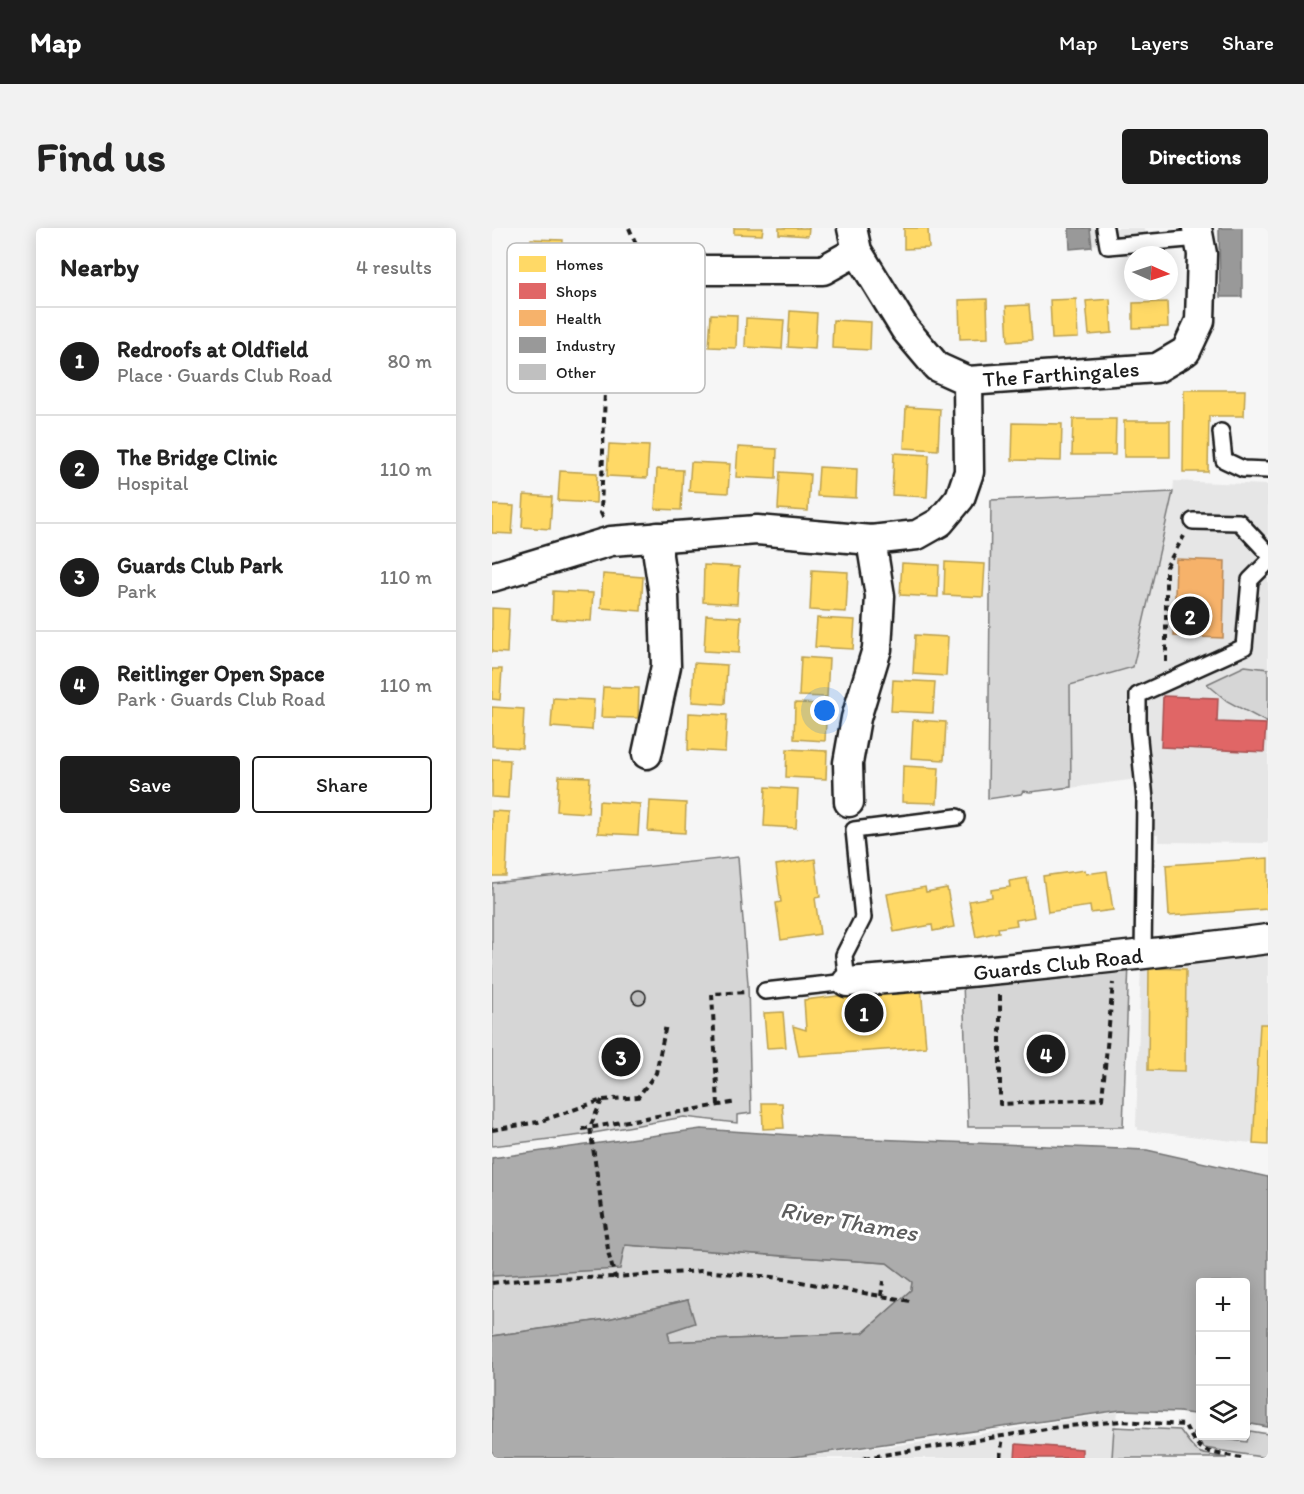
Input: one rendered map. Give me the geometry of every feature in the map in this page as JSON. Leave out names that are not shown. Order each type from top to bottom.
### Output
[{"type":"street","name":"The Farthingales","points":[[854,239],[905,329],[937,367],[968,381],[1157,368],[1186,351],[1200,321],[1202,254],[1198,233]]},
{"type":"street","points":[[705,270],[822,270],[854,239]]},
{"type":"street","points":[[492,577],[611,540],[757,530],[871,540],[917,535],[940,522],[960,498],[969,472],[968,381]]},
{"type":"street","points":[[647,754],[666,666],[664,595],[658,556],[658,537]]},
{"type":"street","points":[[849,802],[848,763],[856,718],[877,649],[880,596],[871,540]]},
{"type":"street","name":"Guards Club Road","points":[[847,982],[960,974],[1268,939]]},
{"type":"lane","points":[[1106,228],[1108,246],[1198,233]]},
{"type":"lane","points":[[1221,432],[1224,460],[1243,469],[1268,470]]},
{"type":"lane","points":[[1193,521],[1239,522],[1268,553]]},
{"type":"lane","points":[[1143,955],[1145,799],[1138,729],[1138,695],[1244,647],[1250,580],[1268,562]]},
{"type":"lane","points":[[765,991],[847,982],[844,955],[863,918],[854,830],[957,817]]},
{"type":"path","points":[[605,393],[601,513],[611,540]]},
{"type":"path","points":[[1181,676],[1165,661],[1166,567],[1193,521]]},
{"type":"path","points":[[1000,993],[1000,1104],[1102,1099],[1113,981],[1102,983]]},
{"type":"path","points":[[718,1106],[711,994],[765,991]]},
{"type":"path","points":[[492,1130],[538,1122],[602,1100],[638,1097],[656,1073],[666,1025]]},
{"type":"path","points":[[602,1100],[590,1127],[609,1256],[615,1277]]},
{"type":"path","points":[[582,1129],[737,1102]]},
{"type":"path","points":[[492,1283],[701,1271],[772,1277],[910,1301]]},
{"type":"path","points":[[881,1296],[882,1281]]},
{"type":"path","points":[[864,1458],[1059,1427],[1121,1421],[1185,1425],[1195,1443],[1203,1450],[1241,1458]]},
{"type":"path","points":[[1000,1458],[1003,1436]]},
{"type":"shaded area","points":[[1071,228],[1144,228],[1145,233],[1182,233],[1114,244],[1072,245]]},
{"type":"shaded area","points":[[1174,481],[1268,485],[1268,843],[1159,842],[1158,835],[1149,835],[1144,778],[1063,789],[1023,791],[1021,794],[988,799],[991,500],[1173,492]]},
{"type":"shaded area","points":[[1173,492],[1133,667],[1070,685],[1071,787],[1023,791],[1021,794],[988,799],[991,500]]},
{"type":"shaded area","points":[[1245,666],[1268,669],[1268,723],[1227,701],[1207,684]]},
{"type":"shaded area","points":[[738,857],[748,984],[751,1113],[737,1115],[737,1123],[684,1117],[582,1135],[492,1146],[492,883]]},
{"type":"shaded area","points":[[1268,948],[1268,1145],[1138,1130],[1136,1127],[1141,960]]},
{"type":"shaded area","points":[[1129,962],[1123,1127],[968,1127],[963,981]]},
{"type":"shaded area","points":[[625,1245],[887,1263],[912,1282],[911,1290],[863,1333],[670,1342],[667,1332],[688,1300],[608,1319],[492,1336],[492,1274]]},
{"type":"shaded area","points":[[1118,1412],[1112,1458],[787,1458],[942,1440]]},
{"type":"shaded area","points":[[1114,1427],[1180,1430],[1195,1450],[1227,1458],[1112,1458]]},
{"type":"shaded area","points":[[1250,1431],[1268,1434],[1268,1458],[1204,1448],[1198,1440],[1231,1440],[1247,1442],[1250,1440]]},
{"type":"water","name":"River Thames","points":[[701,1129],[822,1137],[1147,1150],[1268,1177],[1268,1427],[1250,1424],[1250,1278],[1196,1278],[1196,1414],[1121,1410],[786,1458],[492,1458],[492,1336],[608,1319],[688,1300],[695,1323],[668,1332],[670,1342],[863,1333],[911,1290],[912,1282],[887,1263],[625,1245],[620,1269],[492,1276],[492,1158]]},
{"type":"building: Homes","points":[[734,228],[763,228],[762,235],[734,234]]},
{"type":"building: Homes","points":[[779,228],[809,228],[808,236],[779,234]]},
{"type":"building: Homes","points":[[904,228],[928,228],[929,248],[904,249]]},
{"type":"building: Homes","points":[[531,239],[563,240],[563,243],[531,243]]},
{"type":"building: Homes","points":[[987,299],[988,338],[960,339],[959,300]]},
{"type":"building: Homes","points":[[1076,299],[1078,338],[1052,339],[1050,300]]},
{"type":"building: Homes","points":[[1110,299],[1112,333],[1089,335],[1086,301]]},
{"type":"building: Homes","points":[[1167,302],[1168,327],[1133,328],[1133,303]]},
{"type":"building: Homes","points":[[1029,305],[1032,340],[1008,342],[1006,306]]},
{"type":"building: Homes","points":[[790,311],[817,313],[815,349],[788,347]]},
{"type":"building: Homes","points":[[711,314],[737,315],[736,348],[709,347]]},
{"type":"building: Homes","points":[[746,318],[784,320],[782,349],[745,347]]},
{"type":"building: Homes","points":[[833,320],[871,322],[870,350],[832,348]]},
{"type":"building: Homes","points":[[1184,390],[1245,390],[1244,416],[1209,416],[1208,472],[1183,472]]},
{"type":"building: Homes","points":[[906,407],[940,409],[938,450],[904,448]]},
{"type":"building: Homes","points":[[1073,419],[1116,419],[1115,455],[1072,455]]},
{"type":"building: Homes","points":[[1124,421],[1170,421],[1170,457],[1124,457]]},
{"type":"building: Homes","points":[[1013,423],[1062,424],[1061,461],[1012,460]]},
{"type":"building: Homes","points":[[609,444],[649,446],[647,478],[607,476]]},
{"type":"building: Homes","points":[[738,447],[777,449],[776,479],[736,477]]},
{"type":"building: Homes","points":[[894,453],[929,455],[927,497],[892,495]]},
{"type":"building: Homes","points":[[691,462],[730,464],[728,493],[689,491]]},
{"type":"building: Homes","points":[[819,467],[857,469],[856,498],[817,496]]},
{"type":"building: Homes","points":[[657,469],[683,470],[681,510],[655,509]]},
{"type":"building: Homes","points":[[560,471],[597,473],[596,503],[558,501]]},
{"type":"building: Homes","points":[[780,472],[810,474],[808,511],[778,509]]},
{"type":"building: Homes","points":[[524,495],[552,497],[550,529],[522,527]]},
{"type":"building: Homes","points":[[492,505],[514,506],[512,534],[492,533]]},
{"type":"building: Homes","points":[[945,562],[985,564],[983,597],[944,595]]},
{"type":"building: Homes","points":[[902,563],[939,565],[938,597],[900,595]]},
{"type":"building: Homes","points":[[704,565],[739,567],[737,604],[703,602]]},
{"type":"building: Homes","points":[[812,570],[848,572],[846,612],[810,610]]},
{"type":"building: Homes","points":[[603,574],[643,577],[641,611],[601,608]]},
{"type":"building: Homes","points":[[553,591],[593,593],[591,621],[552,619]]},
{"type":"building: Homes","points":[[492,608],[509,609],[507,653],[492,652]]},
{"type":"building: Homes","points":[[706,615],[741,617],[739,653],[704,651]]},
{"type":"building: Homes","points":[[817,618],[855,620],[853,649],[815,647]]},
{"type":"building: Homes","points":[[915,635],[948,637],[946,676],[913,674]]},
{"type":"building: Homes","points":[[801,657],[829,659],[827,697],[799,696]]},
{"type":"building: Homes","points":[[694,663],[727,665],[725,704],[692,702]]},
{"type":"building: Homes","points":[[492,669],[502,669],[500,700],[492,699]]},
{"type":"building: Homes","points":[[893,680],[935,682],[933,713],[891,711]]},
{"type":"building: Homes","points":[[603,687],[639,688],[638,718],[601,717]]},
{"type":"building: Homes","points":[[553,698],[594,700],[592,730],[551,727]]},
{"type":"building: Homes","points":[[795,703],[827,704],[825,741],[794,739]]},
{"type":"building: Homes","points":[[492,707],[524,709],[522,748],[492,746]]},
{"type":"building: Homes","points":[[689,713],[727,715],[725,752],[688,750]]},
{"type":"building: Homes","points":[[913,720],[946,722],[944,760],[911,758]]},
{"type":"building: Homes","points":[[787,749],[827,751],[826,779],[786,777]]},
{"type":"building: Homes","points":[[492,759],[510,760],[508,798],[492,797]]},
{"type":"building: Homes","points":[[903,766],[939,768],[937,803],[902,802]]},
{"type":"building: Homes","points":[[559,776],[590,777],[588,813],[557,811]]},
{"type":"building: Homes","points":[[766,787],[798,789],[796,828],[764,826]]},
{"type":"building: Homes","points":[[599,801],[640,804],[638,835],[598,833]]},
{"type":"building: Homes","points":[[650,801],[686,803],[685,833],[648,831]]},
{"type":"building: Homes","points":[[492,811],[509,812],[506,876],[492,876]]},
{"type":"building: Homes","points":[[1268,858],[1268,909],[1169,916],[1166,865]]},
{"type":"building: Homes","points":[[815,859],[820,897],[815,898],[820,934],[781,940],[776,903],[781,902],[776,865]]},
{"type":"building: Homes","points":[[1085,870],[1086,874],[1107,871],[1113,910],[1091,913],[1090,906],[1048,912],[1043,876]]},
{"type":"building: Homes","points":[[1027,878],[1034,917],[1016,920],[1017,925],[998,928],[999,932],[976,937],[969,901],[992,897],[991,890],[1010,887],[1009,881]]},
{"type":"building: Homes","points":[[925,887],[926,892],[947,888],[954,927],[933,931],[932,925],[894,932],[887,894]]},
{"type":"building: Homes","points":[[1149,968],[1186,969],[1185,1071],[1148,1070]]},
{"type":"building: Homes","points":[[921,986],[926,1047],[799,1056],[793,1026],[806,1030],[804,1000]]},
{"type":"building: Homes","points":[[783,1012],[786,1047],[767,1048],[764,1013]]},
{"type":"building: Homes","points":[[1260,1024],[1268,1024],[1268,1145],[1253,1144]]},
{"type":"building: Homes","points":[[762,1103],[782,1103],[784,1128],[763,1129]]},
{"type":"building: Shops","points":[[1163,696],[1218,698],[1217,722],[1266,724],[1264,752],[1161,747]]},
{"type":"building: Shops","points":[[1016,1444],[1082,1449],[1082,1458],[1015,1458]]},
{"type":"building: Health","points":[[1176,559],[1225,561],[1223,638],[1174,636]]},
{"type":"building: Industry","points":[[1069,228],[1090,228],[1092,247],[1070,249]]},
{"type":"building: Industry","points":[[1219,228],[1242,228],[1242,297],[1220,297]]},
{"type":"building: Other","points":[[639,990],[644,992],[646,997],[644,1002],[639,1004],[634,1002],[632,997],[634,992]]},
{"type":"place","name":"The Bridge Clinic","points":[[1190,616]]},
{"type":"place","name":"Redroofs at Oldfield","points":[[864,1013]]},
{"type":"place","name":"Reitlinger Open Space","points":[[1046,1054]]},
{"type":"place","name":"Guards Club Park","points":[[621,1057]]}]
